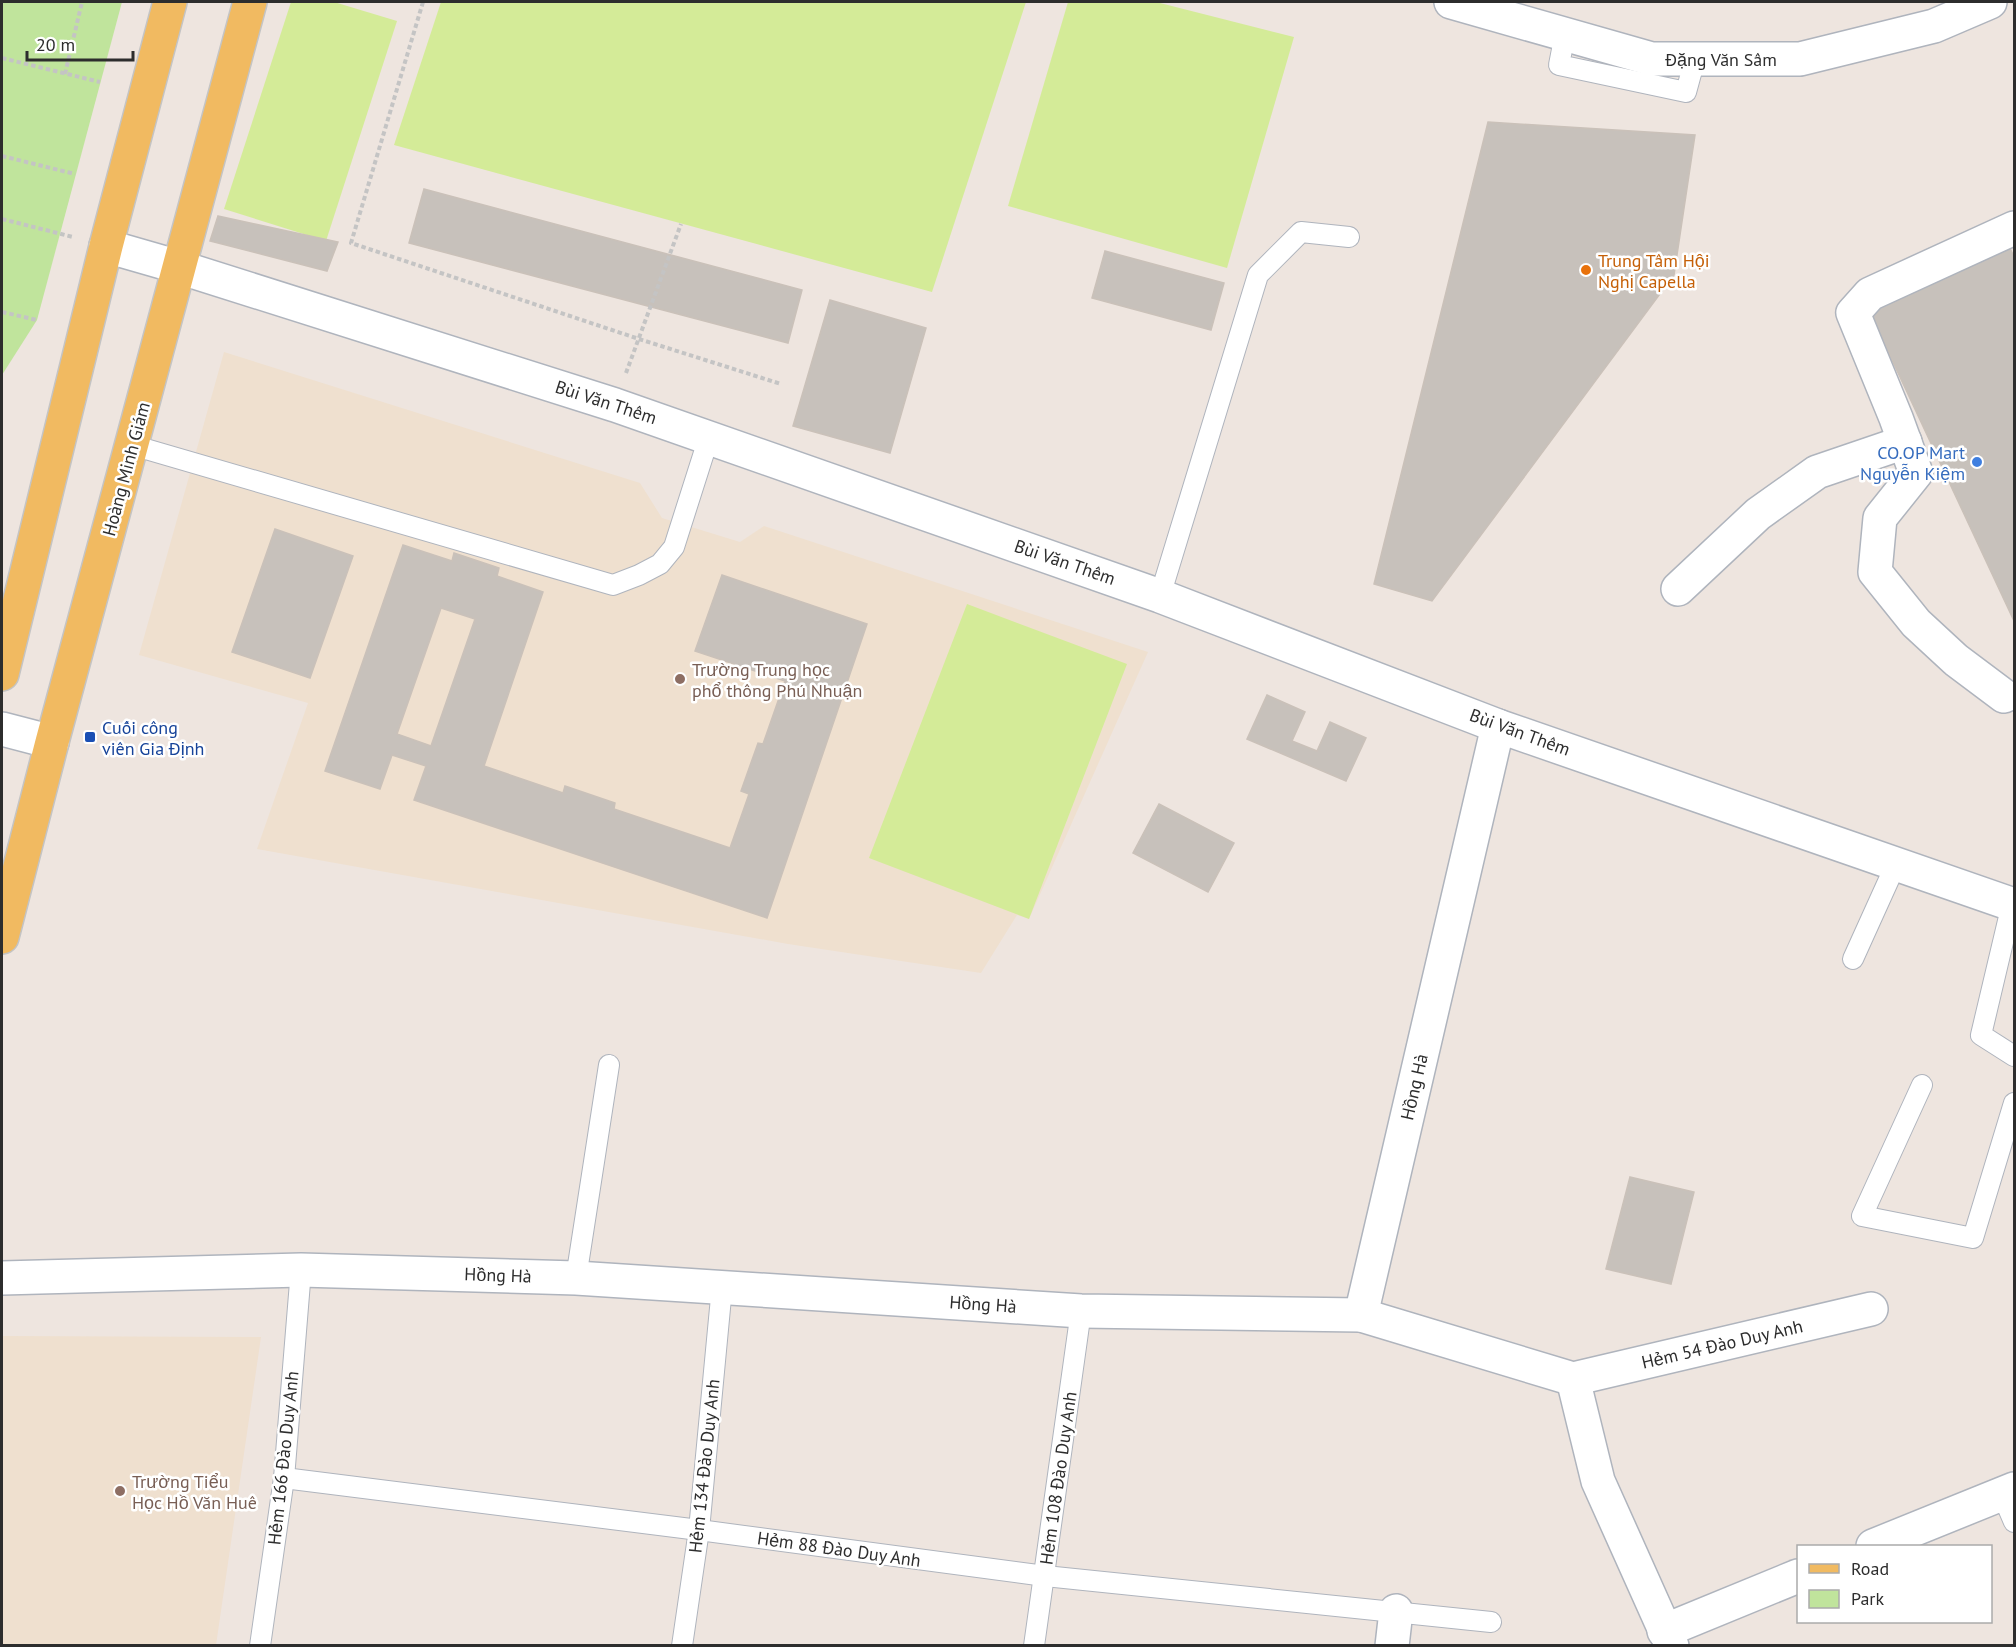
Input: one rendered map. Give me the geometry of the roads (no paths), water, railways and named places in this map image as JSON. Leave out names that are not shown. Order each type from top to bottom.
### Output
[{"type":"main road","points":[[2,674],[106,246],[170,2]]},
{"type":"main road","name":"Hoàng Minh Giám","points":[[2,936],[250,2]]},
{"type":"street","name":"Đặng Văn Sâm","points":[[1451,2],[1652,59],[1800,59],[1934,26],[1990,2]]},
{"type":"street","points":[[2004,696],[1956,660],[1916,623],[1875,572],[1880,518],[1916,473],[1853,313],[1870,294],[2014,228]]},
{"type":"street","name":"Bùi Văn Thêm","points":[[106,246],[615,405],[709,437],[1160,596],[1498,726],[2014,904]]},
{"type":"street","points":[[1678,589],[1758,514],[1817,471],[1905,442]]},
{"type":"street","name":"Hồng Hà","points":[[2,1278],[301,1270],[576,1278],[1081,1311],[1361,1315],[1498,726]]},
{"type":"street","points":[[2,729],[52,742]]},
{"type":"street","name":"Hẻm 54 Đào Duy Anh","points":[[1573,1379],[1871,1309]]},
{"type":"street","points":[[1361,1315],[1573,1379],[1599,1481],[1668,1638],[1797,1576]]},
{"type":"street","points":[[1876,1545],[2010,1502]]},
{"type":"street","points":[[1392,1646],[1396,1611]]},
{"type":"lane","points":[[1160,596],[1258,275],[1301,232],[1348,237]]},
{"type":"lane","points":[[132,445],[613,585],[660,564],[674,547],[709,437]]},
{"type":"lane","points":[[1852,959],[1896,864]]},
{"type":"lane","points":[[2014,904],[1981,1035],[2014,1056]]},
{"type":"lane","points":[[576,1278],[609,1065]]},
{"type":"lane","points":[[1922,1085],[1862,1216],[1973,1238],[2014,1103]]},
{"type":"lane","name":"Hẻm 166 Đào Duy Anh","points":[[260,1646],[284,1478],[301,1270]]},
{"type":"lane","name":"Hẻm 134 Đào Duy Anh","points":[[682,1646],[699,1530],[722,1287]]},
{"type":"lane","name":"Hẻm 108 Đào Duy Anh","points":[[1034,1646],[1081,1311]]},
{"type":"lane","name":"Hẻm 88 Đào Duy Anh","points":[[284,1478],[1045,1576],[1491,1622]]},
{"type":"place","name":"Trung Tâm Hội Nghị Capella","points":[[1586,270]]},
{"type":"place","name":"CO.OP Mart Nguyễn Kiệm","points":[[1977,462]]},
{"type":"place","name":"Trường Trung học phổ thông Phú Nhuận","points":[[680,679]]},
{"type":"place","name":"Cuối công viên Gia Định","points":[[90,737]]},
{"type":"place","name":"Trường Tiểu Học Hồ Văn Huê","points":[[120,1491]]}]
